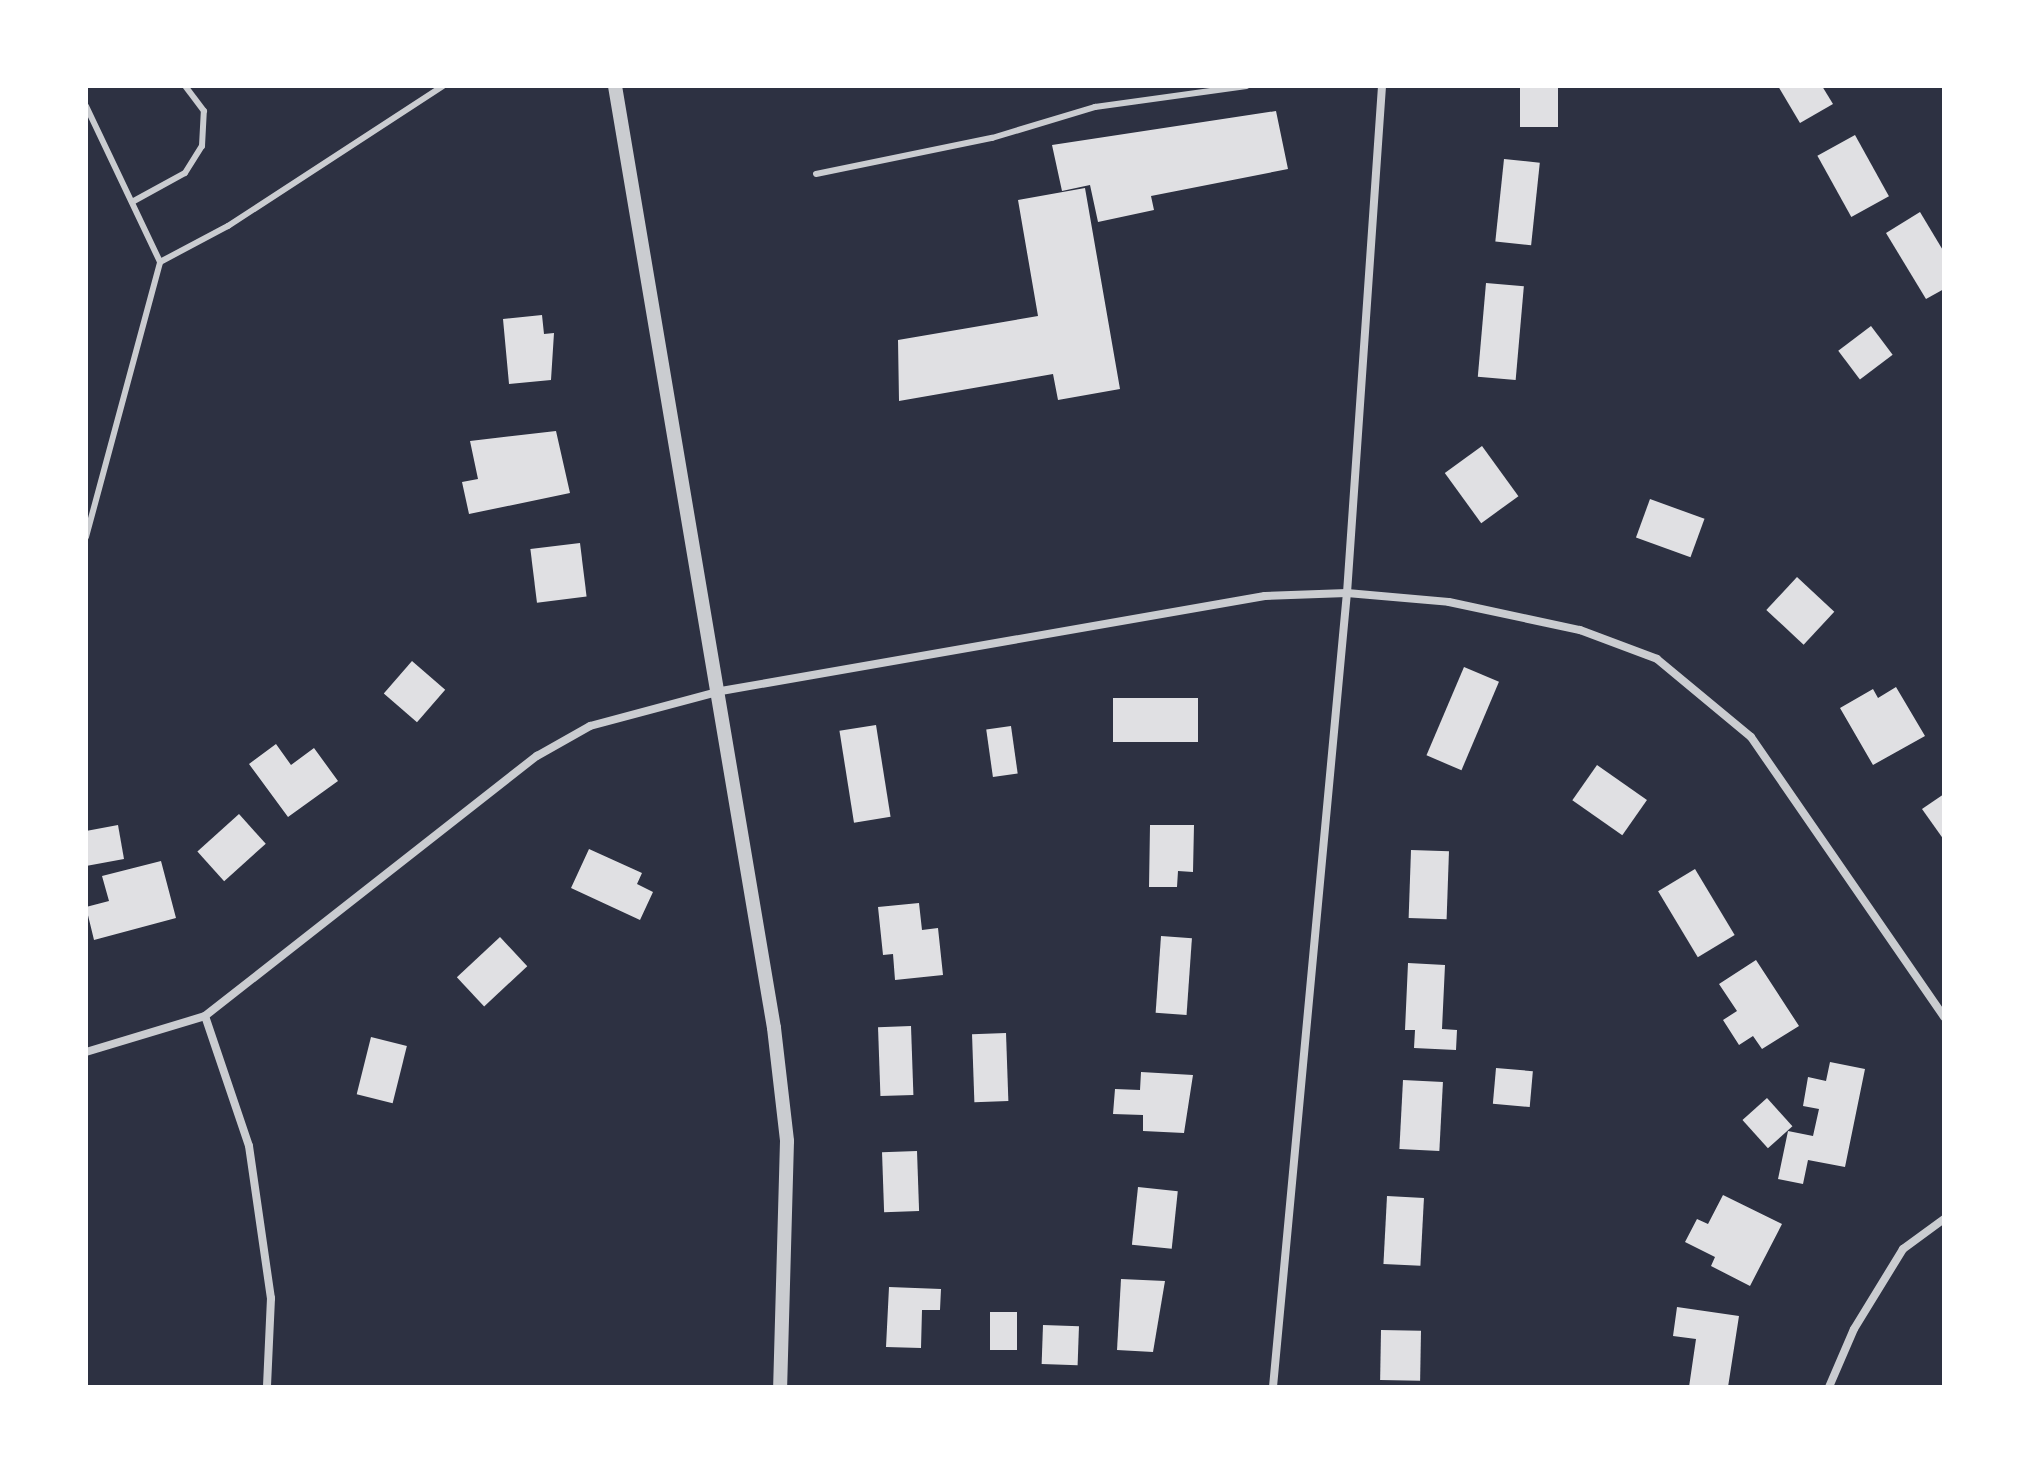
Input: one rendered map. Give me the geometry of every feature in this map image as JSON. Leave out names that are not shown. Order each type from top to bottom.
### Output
[{"type":"street","points":[[615,86],[721,691],[787,1141],[780,1387]]},
{"type":"street","points":[[1273,1387],[1347,593],[1382,86]]},
{"type":"street","points":[[86,1052],[205,1016],[537,756],[590,726],[721,691],[1265,596],[1347,593],[1493,611],[1580,630],[1657,659],[1751,737],[1944,1017]]},
{"type":"street","points":[[205,1016],[249,1146],[271,1298],[267,1387]]},
{"type":"street","points":[[1829,1387],[1854,1329],[1903,1249],[1944,1219]]},
{"type":"lane","points":[[132,202],[185,173],[202,146],[204,111],[185,86]]},
{"type":"lane","points":[[160,262],[228,226],[443,86]]},
{"type":"lane","points":[[816,174],[992,138],[1095,107],[1247,86]]},
{"type":"lane","points":[[86,106],[160,262],[86,537]]},
{"type":"building","points":[[1520,86],[1558,86],[1558,127],[1520,127]]},
{"type":"building","points":[[1778,86],[1822,86],[1833,104],[1800,123]]},
{"type":"building","points":[[1276,111],[1288,169],[1151,196],[1154,210],[1098,222],[1090,185],[1062,191],[1052,145]]},
{"type":"building","points":[[1855,135],[1889,196],[1851,217],[1817,156]]},
{"type":"building","points":[[1504,159],[1540,163],[1531,245],[1495,242]]},
{"type":"building","points":[[1085,188],[1120,389],[1058,400],[1053,374],[899,401],[898,340],[1038,316],[1018,200]]},
{"type":"building","points":[[1920,212],[1944,252],[1944,289],[1926,299],[1886,233]]},
{"type":"building","points":[[1486,283],[1524,286],[1516,380],[1478,377]]},
{"type":"building","points":[[542,315],[544,334],[554,333],[551,380],[509,384],[503,319]]},
{"type":"building","points":[[1871,326],[1893,355],[1860,379],[1838,351]]},
{"type":"building","points":[[556,431],[570,493],[469,514],[462,482],[478,479],[470,441]]},
{"type":"building","points":[[1482,446],[1518,496],[1481,523],[1445,473]]},
{"type":"building","points":[[1650,499],[1705,519],[1690,557],[1636,538]]},
{"type":"building","points":[[580,543],[587,597],[537,603],[530,549]]},
{"type":"building","points":[[1797,577],[1834,612],[1804,645],[1766,610]]},
{"type":"building","points":[[412,661],[445,690],[417,722],[384,693]]},
{"type":"building","points":[[1464,667],[1499,682],[1461,770],[1426,755]]},
{"type":"building","points":[[1896,687],[1925,736],[1873,765],[1840,708],[1873,689],[1878,698]]},
{"type":"building","points":[[1113,698],[1198,698],[1198,742],[1113,742]]},
{"type":"building","points":[[876,725],[891,817],[854,823],[839,731]]},
{"type":"building","points":[[1011,726],[1018,774],[993,777],[986,729]]},
{"type":"building","points":[[276,744],[291,765],[314,748],[338,781],[288,817],[249,764]]},
{"type":"building","points":[[1597,765],[1647,800],[1622,835],[1572,800]]},
{"type":"building","points":[[1944,794],[1944,840],[1922,809]]},
{"type":"building","points":[[239,814],[266,844],[224,881],[197,851]]},
{"type":"building","points":[[118,825],[124,859],[86,866],[86,831]]},
{"type":"building","points":[[1150,825],[1194,825],[1193,872],[1178,871],[1177,887],[1149,887]]},
{"type":"building","points":[[589,849],[642,873],[637,884],[653,892],[640,920],[571,888]]},
{"type":"building","points":[[1411,850],[1449,851],[1447,919],[1409,918]]},
{"type":"building","points":[[161,861],[176,918],[94,940],[86,907],[109,901],[102,876]]},
{"type":"building","points":[[1695,869],[1735,935],[1698,957],[1658,891]]},
{"type":"building","points":[[919,903],[922,930],[938,928],[943,975],[895,980],[893,954],[883,955],[878,907]]},
{"type":"building","points":[[1161,936],[1192,938],[1187,1015],[1156,1013]]},
{"type":"building","points":[[500,937],[527,966],[484,1006],[457,977]]},
{"type":"building","points":[[1756,960],[1799,1026],[1762,1049],[1753,1036],[1739,1045],[1723,1020],[1737,1011],[1719,984]]},
{"type":"building","points":[[1408,963],[1445,965],[1442,1029],[1457,1030],[1456,1050],[1414,1048],[1415,1030],[1405,1030]]},
{"type":"building","points":[[911,1026],[913,1095],[880,1096],[878,1027]]},
{"type":"building","points":[[1006,1033],[1008,1101],[974,1102],[972,1034]]},
{"type":"building","points":[[371,1037],[407,1046],[393,1103],[357,1094]]},
{"type":"building","points":[[1830,1062],[1865,1069],[1845,1167],[1808,1160],[1803,1184],[1778,1179],[1788,1131],[1813,1136],[1819,1109],[1803,1106],[1808,1077],[1826,1081]]},
{"type":"building","points":[[1496,1068],[1533,1071],[1530,1107],[1493,1104]]},
{"type":"building","points":[[1141,1072],[1193,1075],[1184,1133],[1143,1131],[1143,1115],[1113,1114],[1115,1089],[1140,1090]]},
{"type":"building","points":[[1403,1080],[1443,1082],[1439,1151],[1399,1149]]},
{"type":"building","points":[[1767,1098],[1792,1126],[1768,1148],[1742,1120]]},
{"type":"building","points":[[917,1151],[919,1211],[884,1212],[882,1152]]},
{"type":"building","points":[[1138,1187],[1178,1191],[1172,1249],[1132,1245]]},
{"type":"building","points":[[1723,1195],[1782,1224],[1750,1286],[1711,1266],[1715,1257],[1685,1242],[1697,1219],[1708,1224]]},
{"type":"building","points":[[1387,1196],[1424,1198],[1420,1266],[1383,1264]]},
{"type":"building","points":[[1121,1279],[1165,1281],[1153,1352],[1117,1350]]},
{"type":"building","points":[[889,1287],[941,1289],[940,1310],[922,1310],[921,1348],[886,1347]]},
{"type":"building","points":[[1677,1307],[1739,1316],[1728,1387],[1689,1387],[1696,1339],[1673,1336]]},
{"type":"building","points":[[990,1312],[1017,1312],[1017,1350],[990,1350]]},
{"type":"building","points":[[1043,1325],[1079,1326],[1078,1365],[1042,1364]]},
{"type":"building","points":[[1381,1330],[1421,1331],[1420,1381],[1380,1380]]}]
